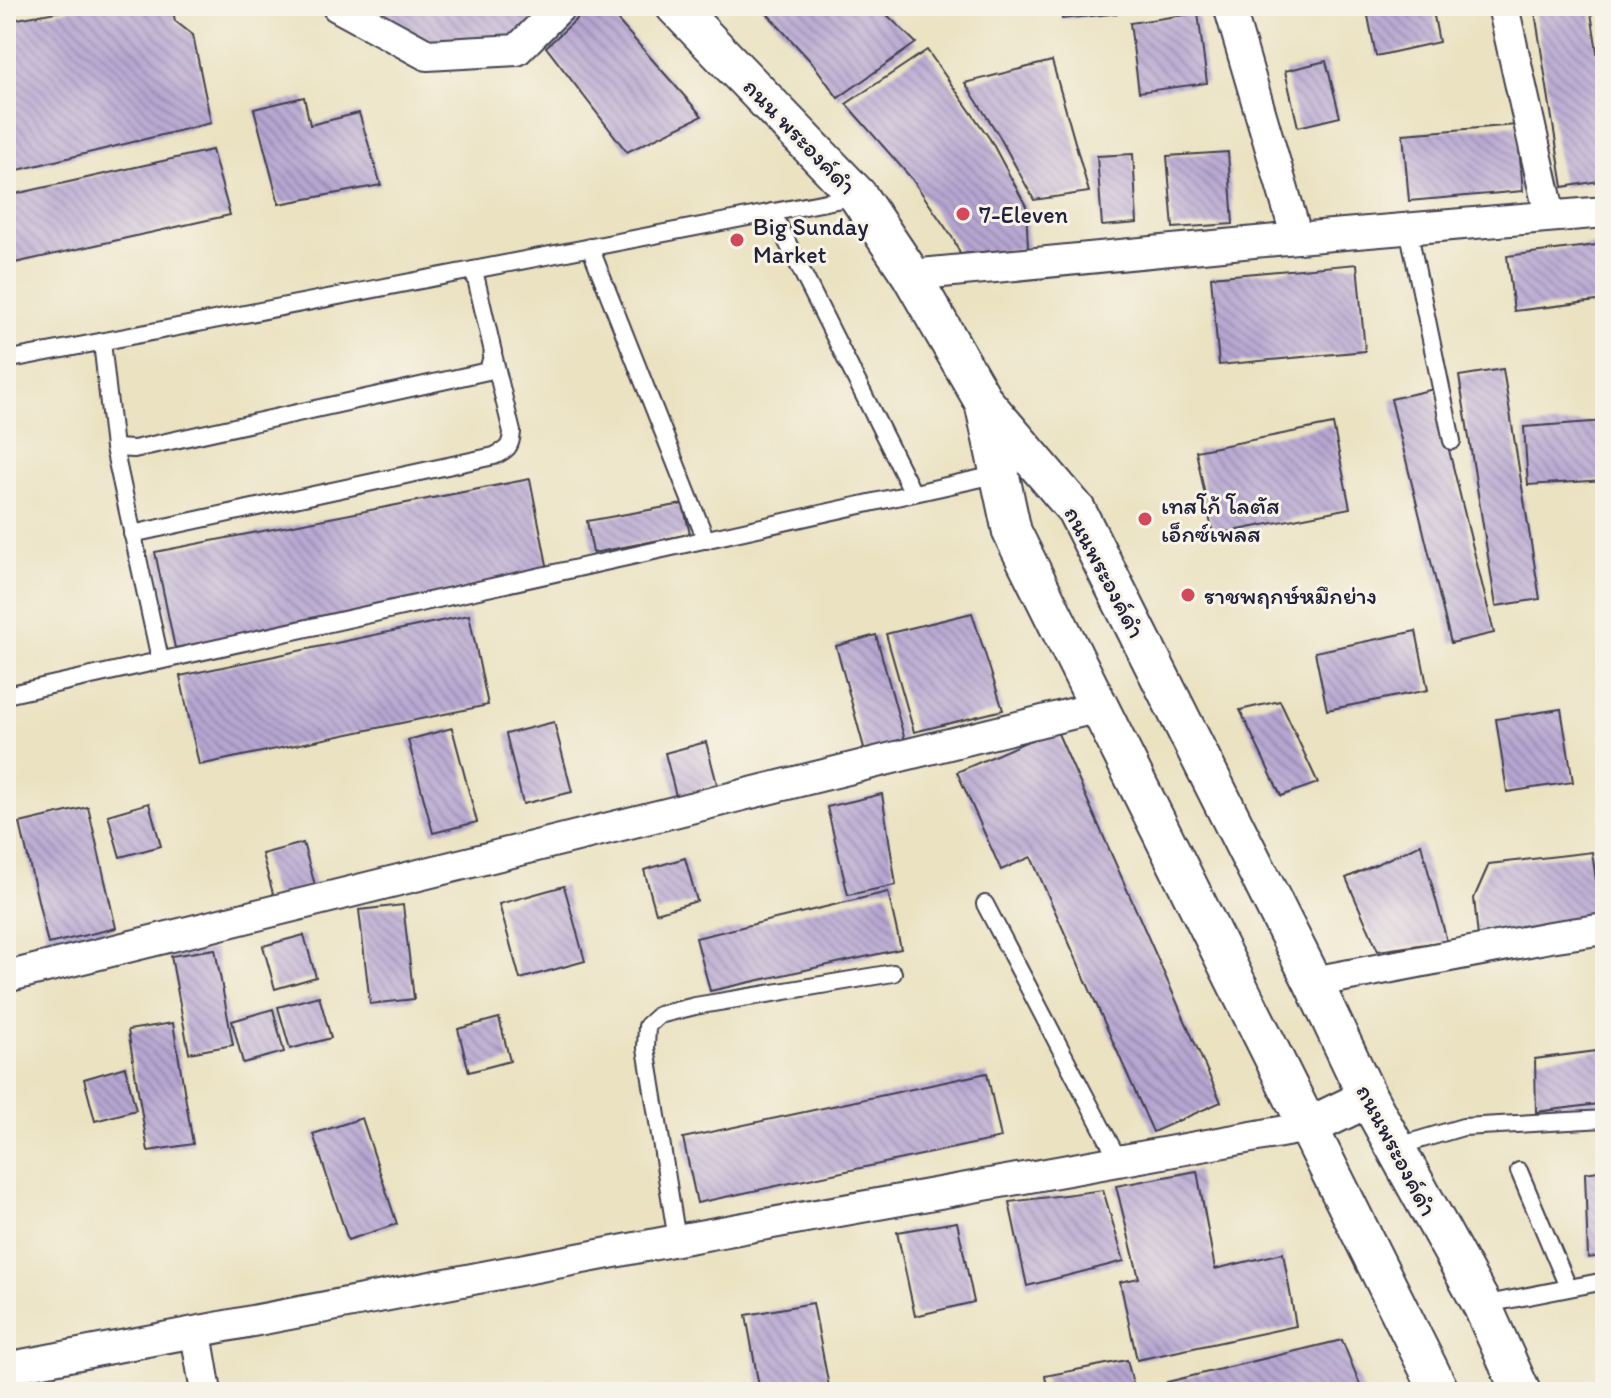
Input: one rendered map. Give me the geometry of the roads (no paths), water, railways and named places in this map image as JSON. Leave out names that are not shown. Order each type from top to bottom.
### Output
[{"type":"street","points":[[337,6],[427,55],[517,50],[561,6]]},
{"type":"street","name":"ถนน พระองค์ดำ","points":[[675,6],[858,196],[911,275],[984,402]]},
{"type":"street","points":[[1229,6],[1297,238]]},
{"type":"street","points":[[1503,6],[1550,216]]},
{"type":"street","points":[[911,275],[1605,212]]},
{"type":"street","points":[[984,402],[1012,532],[1440,1392]]},
{"type":"street","name":"ถนนพระองค์ดำ","points":[[984,402],[1076,510],[1368,1098],[1482,1305],[1521,1392]]},
{"type":"street","points":[[6,977],[1099,707]]},
{"type":"street","points":[[1313,982],[1605,929]]},
{"type":"street","points":[[6,1368],[677,1240],[1308,1127],[1368,1098]]},
{"type":"street","points":[[196,1333],[206,1392]]},
{"type":"lane","points":[[6,360],[858,196]]},
{"type":"lane","points":[[772,212],[913,493]]},
{"type":"lane","points":[[1408,228],[1452,441]]},
{"type":"lane","points":[[590,247],[706,540]]},
{"type":"lane","points":[[132,534],[494,456],[505,451],[511,445],[512,432],[474,270]]},
{"type":"lane","points":[[102,342],[114,448],[160,659]]},
{"type":"lane","points":[[114,448],[134,449],[477,376],[488,371],[493,352]]},
{"type":"lane","points":[[6,695],[1000,474]]},
{"type":"lane","points":[[985,904],[1119,1161]]},
{"type":"lane","points":[[677,1240],[646,1048],[647,1026],[659,1015],[695,1006],[893,973]]},
{"type":"lane","points":[[1395,1147],[1463,1127],[1605,1119]]},
{"type":"lane","points":[[1519,1171],[1568,1287]]},
{"type":"lane","points":[[1482,1305],[1605,1281]]},
{"type":"place","name":"7-Eleven","points":[[963,214]]},
{"type":"place","name":"Big Sunday Market","points":[[737,240]]},
{"type":"place","name":"เทสโก้ โลตัส เอ็กซ์เพลส","points":[[1145,519]]},
{"type":"place","name":"ราชพฤกษ์หมึกย่าง","points":[[1188,595]]}]
